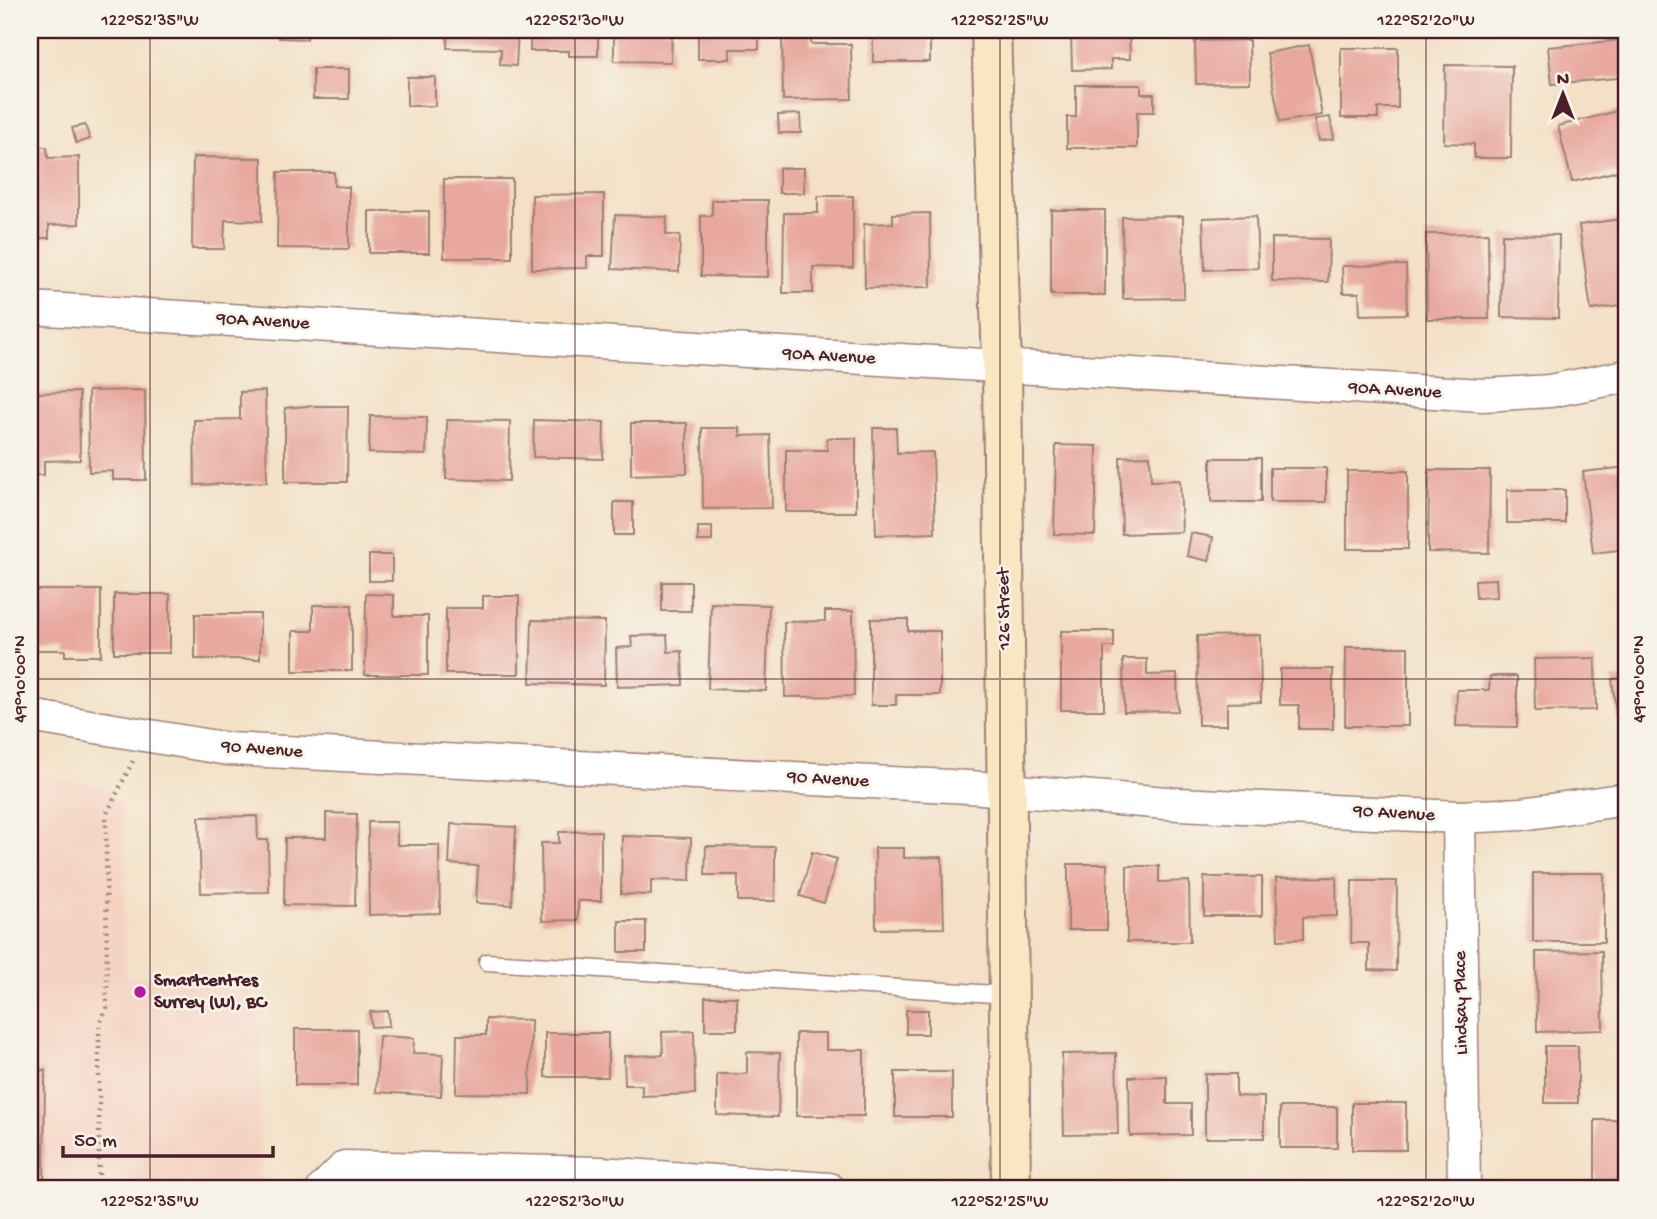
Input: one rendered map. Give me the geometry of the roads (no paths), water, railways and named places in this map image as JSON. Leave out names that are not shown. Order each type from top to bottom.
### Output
[{"type":"street","name":"126 Street","points":[[990,30],[1002,367],[1011,1189]]},
{"type":"street","name":"90A Avenue","points":[[30,308],[1483,395],[1550,391],[1627,376]]},
{"type":"street","name":"90 Avenue","points":[[30,716],[228,749],[1008,789],[1179,804],[1459,817],[1522,814],[1627,799]]},
{"type":"street","name":"Lindsay Place","points":[[1459,817],[1464,1189]]},
{"type":"street","points":[[323,1189],[345,1167],[601,1173],[829,1189]]},
{"type":"lane","points":[[487,962],[1010,995]]},
{"type":"place","name":"Smartcentres Surrey (W), BC","points":[[140,992]]}]
